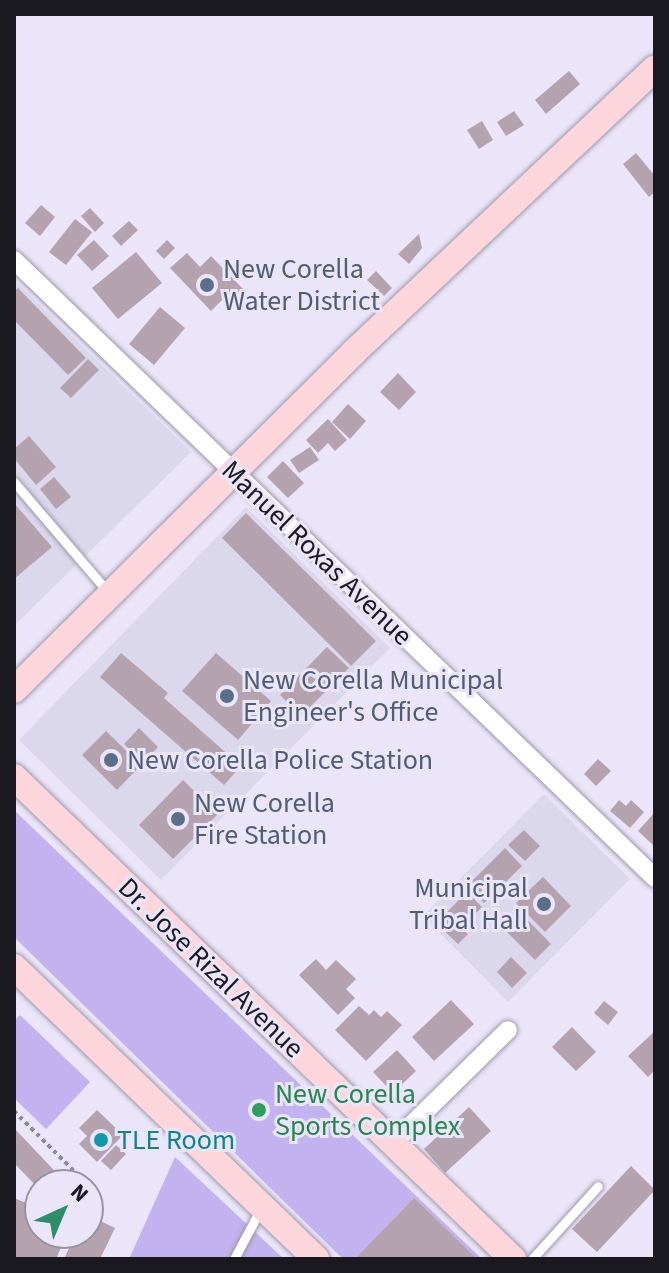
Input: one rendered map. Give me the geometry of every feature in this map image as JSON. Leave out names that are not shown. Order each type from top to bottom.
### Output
[{"type":"main road","points":[[14,690],[355,351],[655,68]]},
{"type":"main road","name":"Dr. Jose Rizal Avenue","points":[[14,777],[513,1259]]},
{"type":"main road","points":[[14,967],[316,1259]]},
{"type":"street","name":"Manuel Roxas Avenue","points":[[14,260],[655,878]]},
{"type":"street","points":[[393,1143],[508,1030]]},
{"type":"lane","points":[[14,482],[110,595]]},
{"type":"lane","points":[[532,1259],[598,1186]]},
{"type":"lane","points":[[238,1257],[262,1207]]},
{"type":"path","points":[[14,1111],[72,1169]]},
{"type":"shaded area","points":[[14,280],[191,452],[14,626]]},
{"type":"shaded area","points":[[246,507],[390,648],[161,880],[19,740]]},
{"type":"shaded area","points":[[544,794],[630,879],[508,1002],[423,916]]},
{"type":"shaded area","name":"New Corella Sports Complex","points":[[14,810],[482,1259],[343,1259],[14,937]]},
{"type":"shaded area","points":[[20,1015],[90,1082],[46,1129],[14,1098],[14,1021]]},
{"type":"shaded area","points":[[175,1157],[284,1259],[129,1259]]},
{"type":"building","points":[[569,71],[580,84],[546,114],[535,100]]},
{"type":"building","points":[[514,111],[524,125],[506,136],[497,122]]},
{"type":"building","points":[[482,121],[493,140],[479,149],[467,130]]},
{"type":"building","points":[[636,153],[655,176],[655,192],[649,197],[623,164]]},
{"type":"building","points":[[41,205],[55,217],[40,236],[25,223]]},
{"type":"building","points":[[90,208],[104,223],[95,232],[81,216]]},
{"type":"building","points":[[75,219],[92,232],[66,265],[49,252]]},
{"type":"building","points":[[129,221],[138,230],[121,246],[112,236]]},
{"type":"building","points":[[419,234],[422,248],[409,264],[398,254]]},
{"type":"building","points":[[94,240],[109,256],[92,271],[77,255]]},
{"type":"building","points":[[167,240],[175,248],[164,259],[156,251]]},
{"type":"building","points":[[136,252],[162,283],[118,319],[92,288]]},
{"type":"building","points":[[187,253],[200,267],[211,256],[247,293],[239,301],[230,292],[211,311],[170,268]]},
{"type":"building","points":[[376,271],[392,288],[384,296],[367,280]]},
{"type":"building","points":[[18,288],[86,358],[68,375],[14,320],[14,292]]},
{"type":"building","points":[[160,307],[185,328],[154,365],[129,344]]},
{"type":"building","points":[[88,359],[99,370],[71,398],[60,388]]},
{"type":"building","points":[[398,373],[416,392],[399,410],[380,392]]},
{"type":"building","points":[[348,404],[366,421],[350,439],[332,422]]},
{"type":"building","points":[[328,419],[347,440],[335,451],[328,443],[318,453],[306,440]]},
{"type":"building","points":[[29,436],[56,467],[36,485],[14,458],[14,449]]},
{"type":"building","points":[[310,447],[319,460],[299,473],[290,460]]},
{"type":"building","points":[[283,461],[304,483],[288,498],[267,477]]},
{"type":"building","points":[[54,477],[71,497],[56,509],[40,489]]},
{"type":"building","points":[[14,503],[52,547],[14,579]]},
{"type":"building","points":[[246,513],[376,641],[351,666],[222,538]]},
{"type":"building","points":[[327,647],[349,668],[301,716],[280,695]]},
{"type":"building","points":[[121,653],[168,693],[164,698],[241,766],[224,785],[100,677]]},
{"type":"building","name":"New Corella Municipal Engineer's Office","points":[[216,653],[271,701],[238,740],[182,691]]},
{"type":"building","points":[[139,728],[158,747],[143,763],[124,744]]},
{"type":"building","name":"New Corella Police Station","points":[[106,731],[141,765],[117,790],[82,755]]},
{"type":"building","points":[[598,759],[611,771],[596,786],[584,774]]},
{"type":"building","name":"New Corella Fire Station","points":[[183,780],[218,814],[173,859],[139,825]]},
{"type":"building","points":[[619,800],[626,806],[631,800],[644,812],[630,828],[610,811]]},
{"type":"building","points":[[655,812],[655,843],[653,845],[638,831]]},
{"type":"building","points":[[524,830],[540,846],[525,861],[508,845]]},
{"type":"building","points":[[505,848],[522,866],[484,903],[467,886]]},
{"type":"building","name":"Municipal Tribal Hall","points":[[543,877],[571,906],[545,932],[516,903]]},
{"type":"building","points":[[467,892],[482,907],[461,928],[468,934],[458,944],[436,923]]},
{"type":"building","points":[[518,910],[551,944],[535,960],[502,927]]},
{"type":"building","points":[[511,957],[527,973],[512,988],[497,972]]},
{"type":"building","points":[[316,959],[326,970],[336,960],[356,979],[346,989],[355,998],[338,1015],[299,975]]},
{"type":"building","points":[[451,1000],[474,1024],[434,1061],[412,1037]]},
{"type":"building","points":[[604,1001],[618,1012],[608,1025],[594,1013]]},
{"type":"building","points":[[359,1006],[369,1015],[374,1010],[381,1017],[387,1011],[402,1025],[366,1061],[335,1030]]},
{"type":"building","points":[[572,1027],[596,1052],[576,1071],[552,1047]]},
{"type":"building","points":[[655,1031],[655,1070],[648,1077],[628,1056]]},
{"type":"building","points":[[397,1050],[416,1071],[393,1093],[373,1072]]},
{"type":"building","points":[[469,1107],[491,1131],[445,1173],[424,1149]]},
{"type":"building","name":"TLE Room","points":[[97,1110],[123,1135],[97,1162],[79,1144],[87,1136],[79,1128]]},
{"type":"building","points":[[14,1128],[53,1169],[24,1169],[24,1173],[14,1163]]},
{"type":"building","points":[[116,1145],[126,1154],[111,1170],[101,1161]]},
{"type":"building","points":[[631,1166],[655,1190],[597,1252],[572,1229]]},
{"type":"building","points":[[14,1198],[24,1202],[24,1249],[60,1249],[56,1259],[14,1259]]},
{"type":"building","points":[[414,1198],[477,1259],[355,1259]]},
{"type":"building","points":[[104,1223],[115,1228],[100,1259],[64,1259],[69,1249],[104,1249]]},
{"type":"place","name":"New Corella Water District","points":[[207,285]]},
{"type":"place","name":"New Corella Municipal Engineer's Office","points":[[227,696]]},
{"type":"place","name":"New Corella Police Station","points":[[111,760]]},
{"type":"place","name":"New Corella Fire Station","points":[[178,819]]},
{"type":"place","name":"Municipal Tribal Hall","points":[[544,904]]},
{"type":"place","name":"New Corella Sports Complex","points":[[259,1110]]},
{"type":"place","name":"TLE Room","points":[[101,1140]]}]
